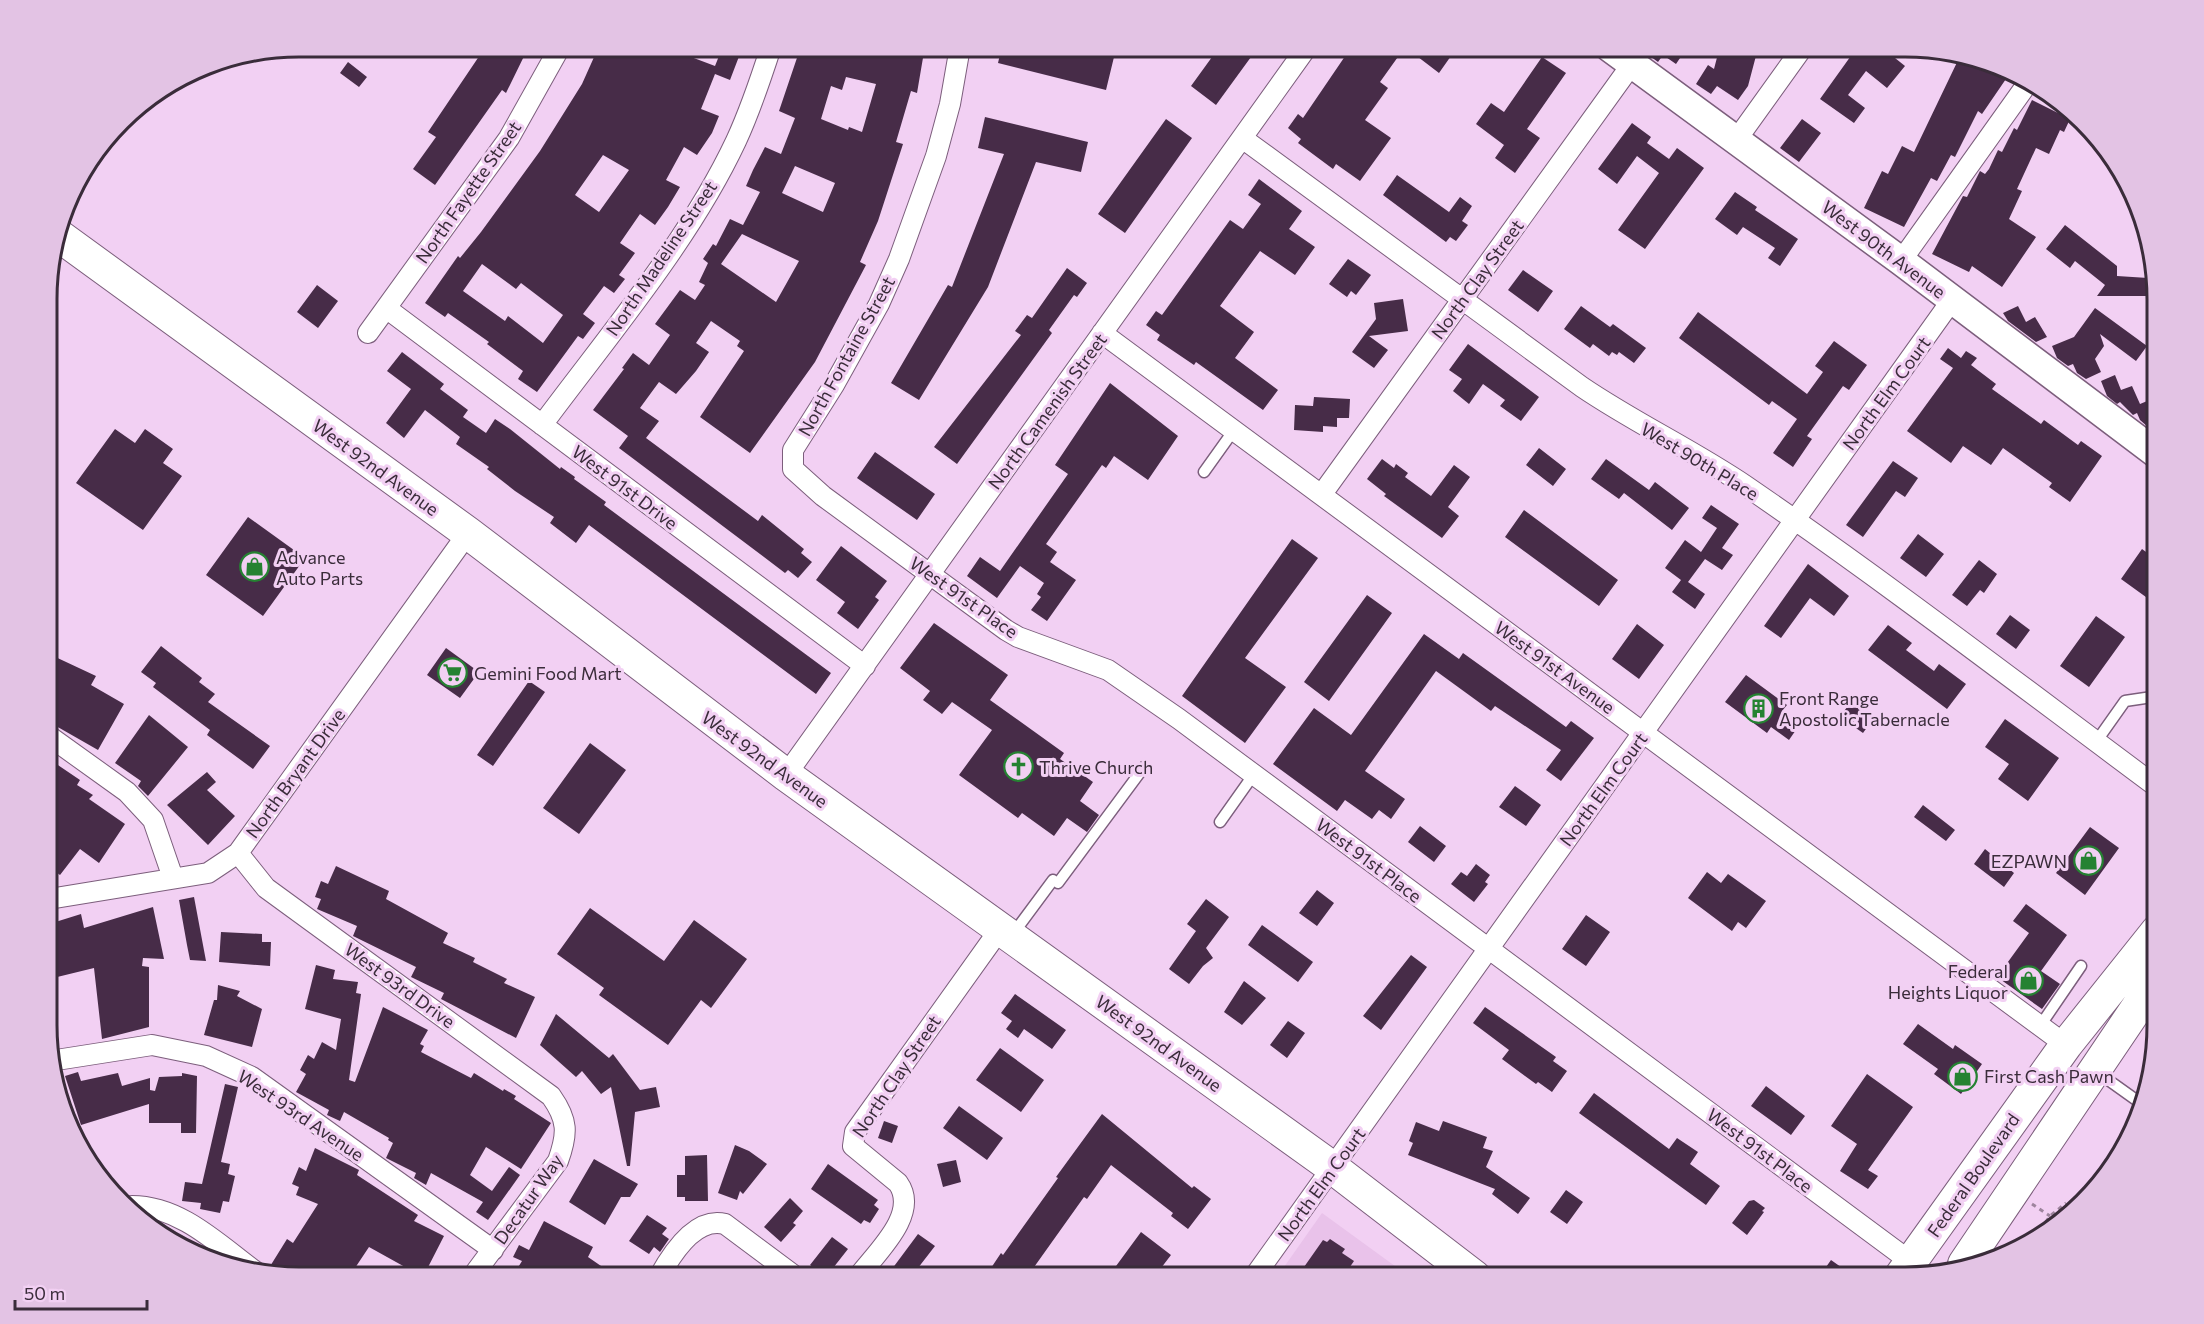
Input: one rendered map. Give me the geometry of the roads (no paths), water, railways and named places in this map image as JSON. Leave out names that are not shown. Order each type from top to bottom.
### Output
[{"type":"main road","name":"West 92nd Avenue","points":[[64,240],[468,533],[786,775],[1332,1168],[1462,1267]]},
{"type":"main road","name":"Federal Boulevard","points":[[1908,1267],[2066,1046],[2147,944]]},
{"type":"main road","points":[[2095,1071],[2100,1033],[2147,965]]},
{"type":"main road","points":[[1967,1259],[2147,993]]},
{"type":"street","name":"North Fayette Street","points":[[368,333],[508,138],[554,57]]},
{"type":"street","name":"North Madeline Street","points":[[542,425],[677,242],[706,196],[736,141],[767,57]]},
{"type":"street","name":"North Fontaine Street","points":[[811,487],[793,469],[793,450],[834,385],[879,304],[899,259],[936,156],[950,104],[958,57]]},
{"type":"street","name":"North Camenish Street","points":[[786,775],[1299,57]]},
{"type":"street","name":"West 90th Avenue","points":[[1623,57],[1737,139],[2147,446]]},
{"type":"street","points":[[1737,139],[1795,57]]},
{"type":"street","name":"North Clay Street","points":[[1322,494],[1632,64]]},
{"type":"street","points":[[1901,261],[2024,88]]},
{"type":"street","name":"West 90th Place","points":[[1242,138],[1600,399],[1744,484],[2147,780]]},
{"type":"street","name":"North Elm Court","points":[[1261,1267],[1952,300]]},
{"type":"street","name":"West 91st Drive","points":[[386,308],[865,666]]},
{"type":"street","name":"West 91st Avenue","points":[[1102,333],[2066,1046]]},
{"type":"street","name":"West 91st Place","points":[[811,487],[1018,637],[1108,670],[1254,774],[1489,949],[1902,1267]]},
{"type":"street","name":"North Bryant Drive","points":[[57,898],[208,873],[238,853],[468,533]]},
{"type":"street","points":[[57,742],[127,792],[153,820],[173,878]]},
{"type":"street","name":"West 93rd Drive","points":[[238,853],[266,888],[551,1096],[564,1114]]},
{"type":"street","name":"North Clay Street","points":[[865,1267],[898,1223],[905,1203],[904,1190],[898,1182],[853,1146],[855,1132],[1006,933]]},
{"type":"street","name":"West 93rd Avenue","points":[[60,1060],[152,1045],[206,1056],[252,1077],[493,1250]]},
{"type":"street","name":"Decatur Way","points":[[480,1267],[558,1161],[565,1141],[564,1114]]},
{"type":"street","points":[[138,1206],[148,1206],[174,1213],[239,1259]]},
{"type":"street","points":[[667,1267],[695,1230],[705,1224],[717,1222],[725,1224],[783,1267]]},
{"type":"lane","points":[[1204,472],[1234,430]]},
{"type":"lane","points":[[2096,742],[2125,701],[2147,698]]},
{"type":"lane","points":[[1006,933],[1056,881],[1144,767]]},
{"type":"lane","points":[[1220,822],[1254,774]]},
{"type":"lane","points":[[2040,1026],[2081,966]]},
{"type":"lane","points":[[2095,1071],[2135,1099]]},
{"type":"place","name":"Advance Auto Parts","points":[[255,567]]},
{"type":"place","name":"Gemini Food Mart","points":[[453,673]]},
{"type":"place","name":"Front Range Apostolic Tabernacle","points":[[1758,708]]},
{"type":"place","name":"Thrive Church","points":[[1018,767]]},
{"type":"place","name":"EZPAWN","points":[[2088,861]]},
{"type":"place","name":"Federal Heights Liquor","points":[[2029,981]]},
{"type":"place","name":"First Cash Pawn","points":[[1963,1076]]}]
